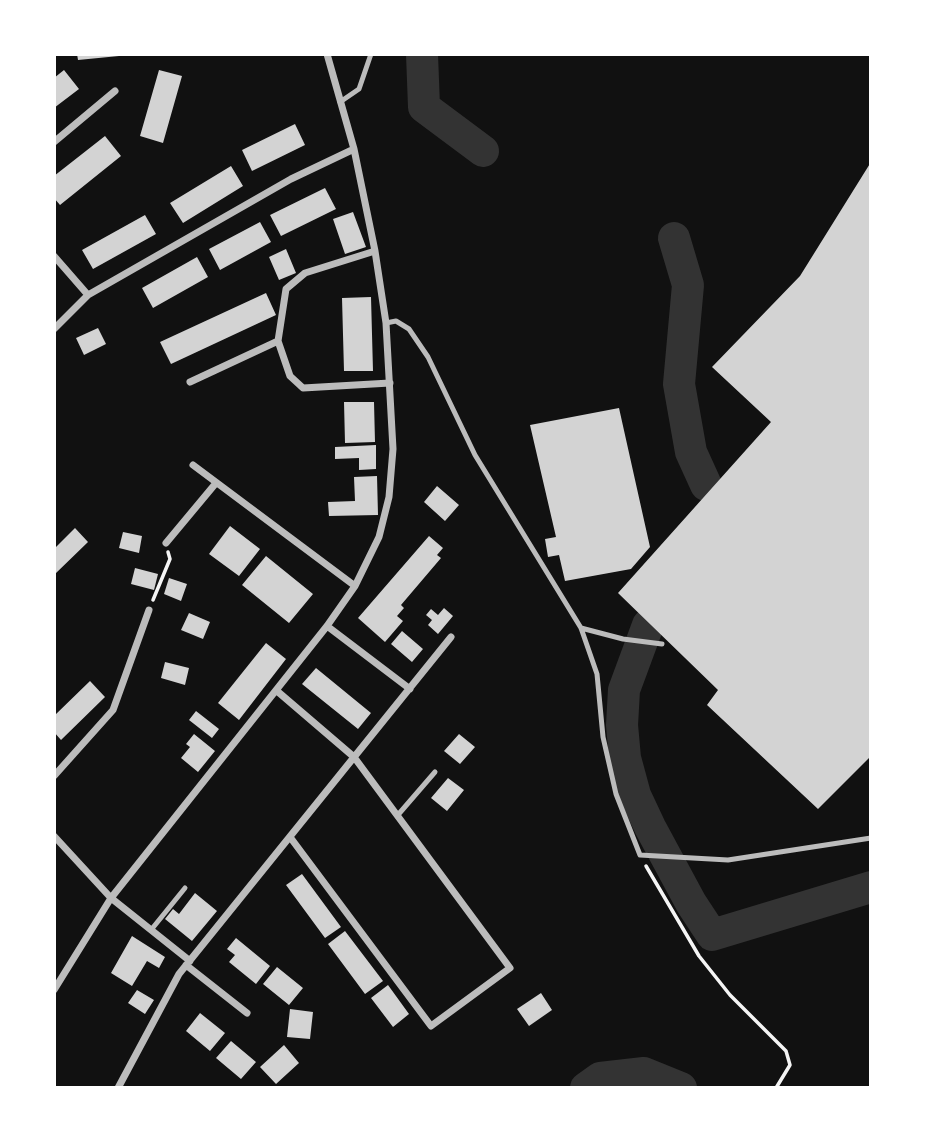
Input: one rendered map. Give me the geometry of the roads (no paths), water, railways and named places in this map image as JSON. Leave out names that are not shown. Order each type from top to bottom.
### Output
[{"type":"street","points":[[54,989],[111,898],[327,626],[355,586],[379,537],[389,497],[393,449],[386,323],[376,251],[354,149],[327,54]]},
{"type":"street","points":[[54,142],[115,91]]},
{"type":"street","points":[[54,329],[88,295],[291,179],[354,149]]},
{"type":"street","points":[[376,251],[305,273],[286,289],[278,341],[290,376],[303,388],[390,383]]},
{"type":"street","points":[[54,256],[88,295]]},
{"type":"street","points":[[190,382],[278,341]]},
{"type":"street","points":[[193,466],[355,586]]},
{"type":"street","points":[[166,543],[216,483]]},
{"type":"street","points":[[54,776],[113,710],[149,610]]},
{"type":"street","points":[[327,626],[410,689]]},
{"type":"street","points":[[118,1088],[188,963],[451,637]]},
{"type":"street","points":[[277,691],[354,757],[510,968],[431,1026],[290,837]]},
{"type":"street","points":[[54,835],[111,898],[247,1013]]},
{"type":"lane","points":[[340,103],[359,89],[371,54]]},
{"type":"lane","points":[[386,323],[396,321],[409,329],[428,357],[475,456],[581,628],[597,674],[603,737],[616,794],[639,855],[728,860],[871,838]]},
{"type":"lane","points":[[581,628],[623,639],[662,644]]},
{"type":"lane","points":[[397,816],[435,772]]},
{"type":"lane","points":[[151,930],[184,888]]},
{"type":"waterway","points":[[422,54],[424,107],[483,151]]},
{"type":"waterway","points":[[674,238],[688,285],[679,384],[691,452],[706,485]]},
{"type":"waterway","points":[[648,625],[624,690],[622,725],[625,758],[635,795],[650,827],[691,903],[712,935],[871,887]]},
{"type":"waterway","points":[[586,1088],[600,1078],[644,1073],[681,1088]]}]
